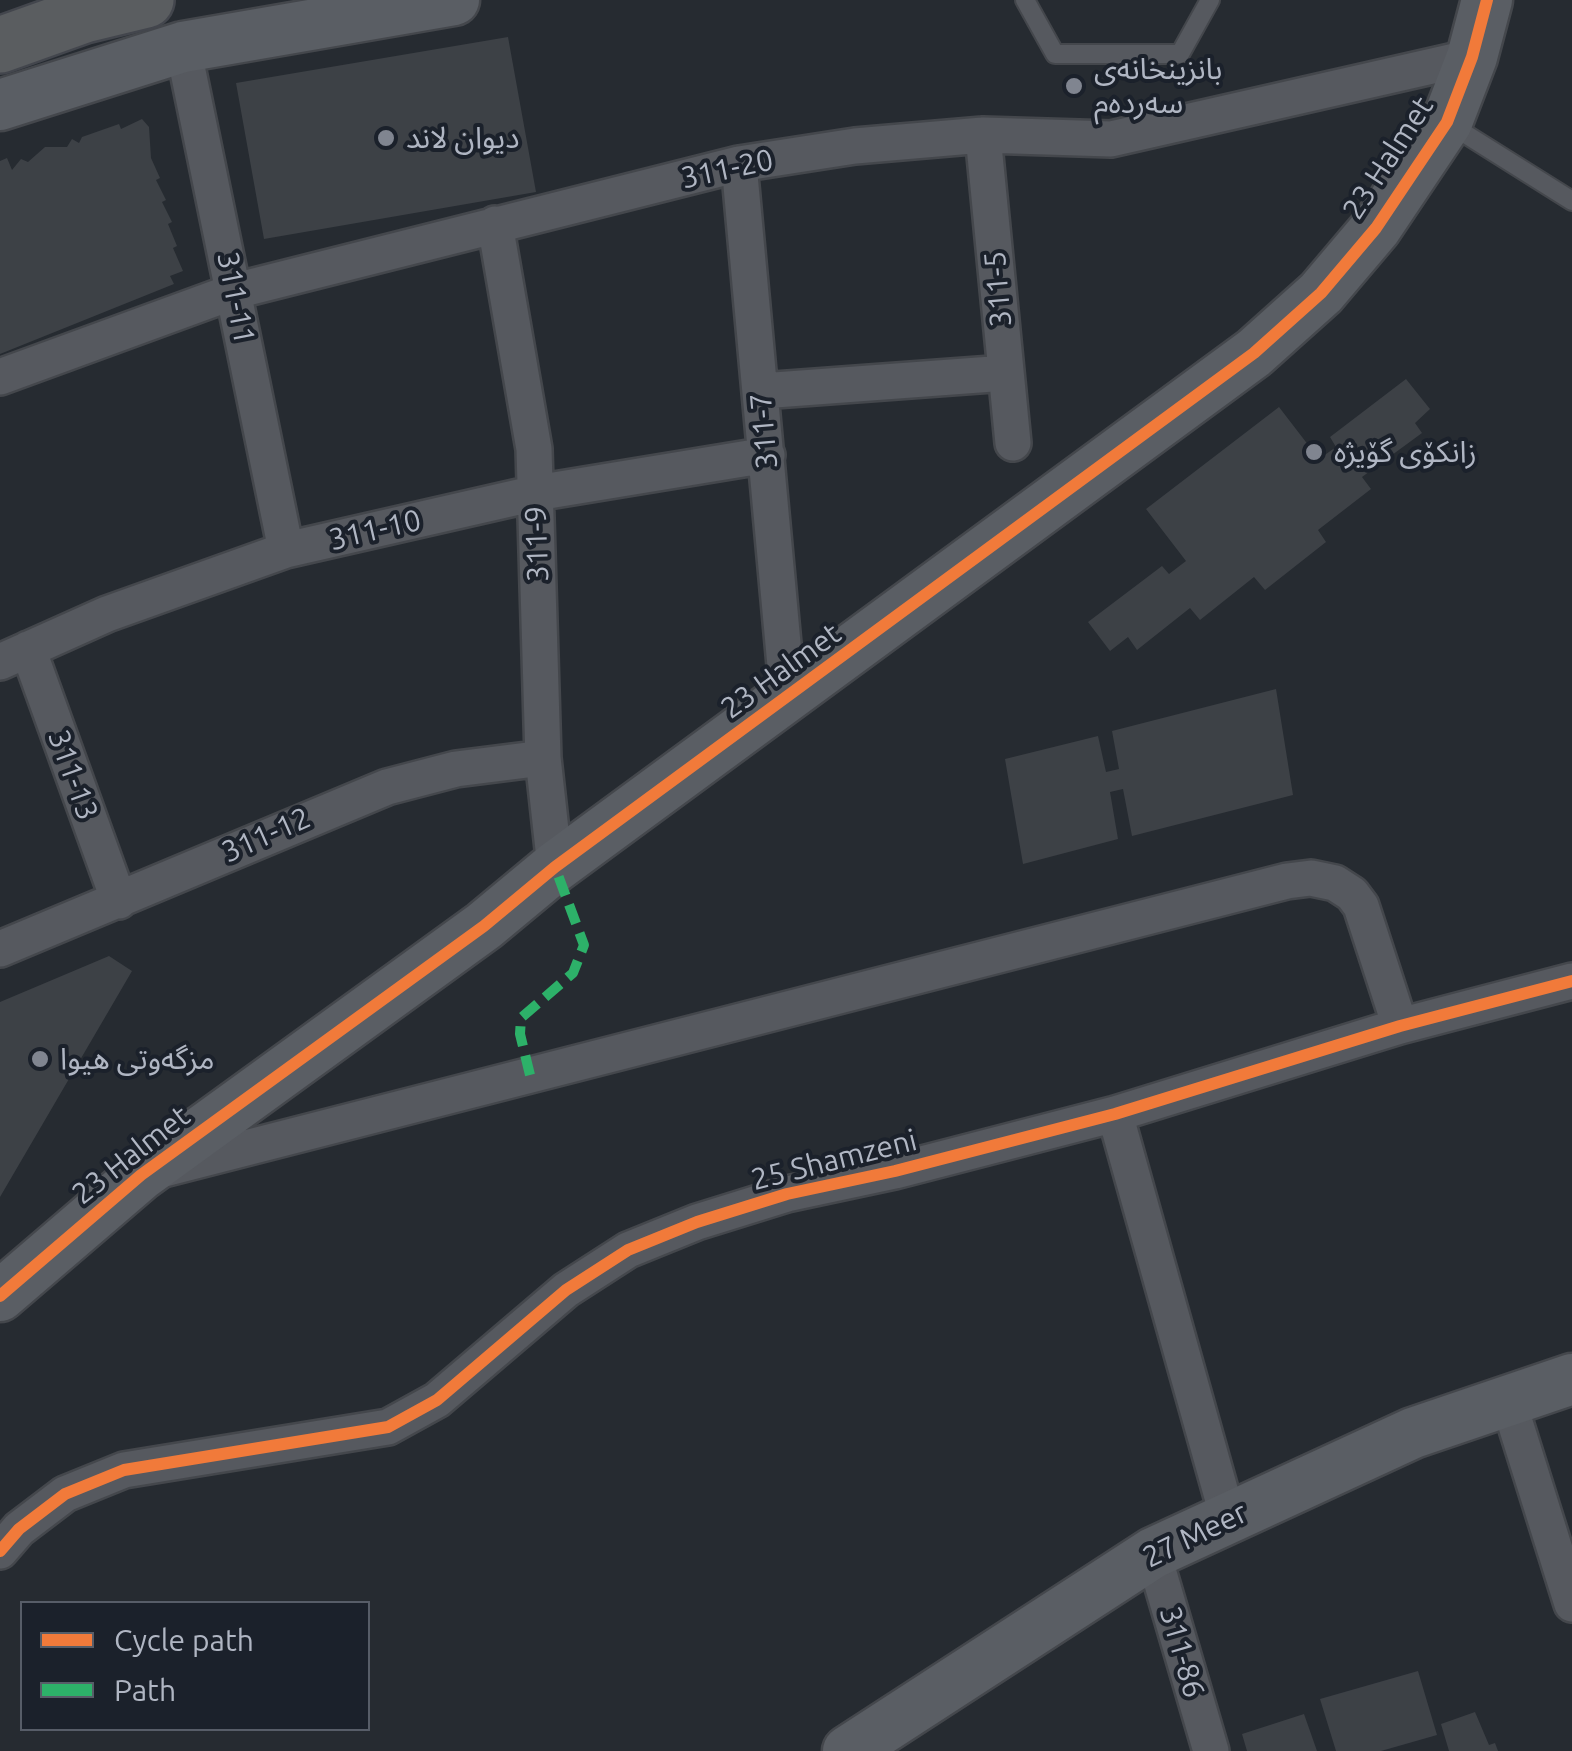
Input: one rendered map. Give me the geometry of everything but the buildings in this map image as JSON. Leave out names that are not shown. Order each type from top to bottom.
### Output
[{"type":"highway","points":[[0,45],[92,8],[146,0]]},
{"type":"street","points":[[0,104],[184,46],[454,0]]},
{"type":"street","name":"23 Halmet","points":[[0,1296],[141,1175],[484,926],[555,867],[1268,341],[1321,293],[1376,228],[1446,122],[1472,57],[1486,0]]},
{"type":"street","name":"311-11","points":[[184,46],[286,550]]},
{"type":"street","name":"311-20","points":[[0,377],[235,291],[739,164],[856,146],[983,136],[1111,139],[1472,57]]},
{"type":"street","name":"311-5","points":[[983,136],[1012,444]]},
{"type":"street","name":"311-7","points":[[739,164],[788,698]]},
{"type":"street","name":"311-9","points":[[495,224],[528,403],[536,493],[543,758],[555,867]]},
{"type":"street","points":[[761,391],[1006,373]]},
{"type":"street","name":"311-10","points":[[14,655],[107,614],[286,550],[536,493],[767,455]]},
{"type":"street","name":"311-13","points":[[14,655],[119,901]]},
{"type":"street","name":"311-12","points":[[0,948],[119,901],[317,812],[387,786],[456,769],[543,758]]},
{"type":"street","points":[[141,1175],[1286,881],[1311,878],[1335,883],[1352,894],[1361,906],[1400,1026]]},
{"type":"street","name":"25 Shamzeni","points":[[0,1551],[19,1529],[64,1494],[124,1470],[388,1427],[437,1400],[566,1290],[628,1250],[697,1222],[787,1194],[895,1171],[1115,1114],[1400,1026],[1572,981]]},
{"type":"street","points":[[1115,1114],[1228,1518]]},
{"type":"street","name":"27 Meer","points":[[848,1751],[1152,1553],[1413,1433],[1572,1379]]},
{"type":"street","points":[[1508,1400],[1572,1604]]},
{"type":"street","name":"311-86","points":[[1152,1553],[1211,1751]]},
{"type":"lane","points":[[1025,0],[1054,54],[1180,54],[1210,0]]},
{"type":"lane","points":[[1446,122],[1572,201]]},
{"type":"marked path","points":[[530,1075],[520,1034],[521,1018],[573,973],[584,945],[555,867]]},
{"type":"cycle path","points":[[0,1296],[141,1175],[484,926],[555,867],[1254,353],[1321,293],[1376,228],[1447,122],[1472,57],[1487,0]]},
{"type":"cycle path","points":[[0,1551],[19,1529],[65,1494],[124,1470],[388,1427],[437,1400],[566,1290],[628,1250],[697,1222],[787,1194],[895,1171],[1115,1114],[1400,1026],[1572,981]]},
{"type":"place","name":"بانزینخانەی سەردەم","points":[[1074,86]]},
{"type":"place","name":"دیوان لاند","points":[[386,138]]},
{"type":"place","name":"زانکۆی گۆیژە","points":[[1314,452]]},
{"type":"place","name":"مزگەوتی هیوا","points":[[40,1059]]}]
